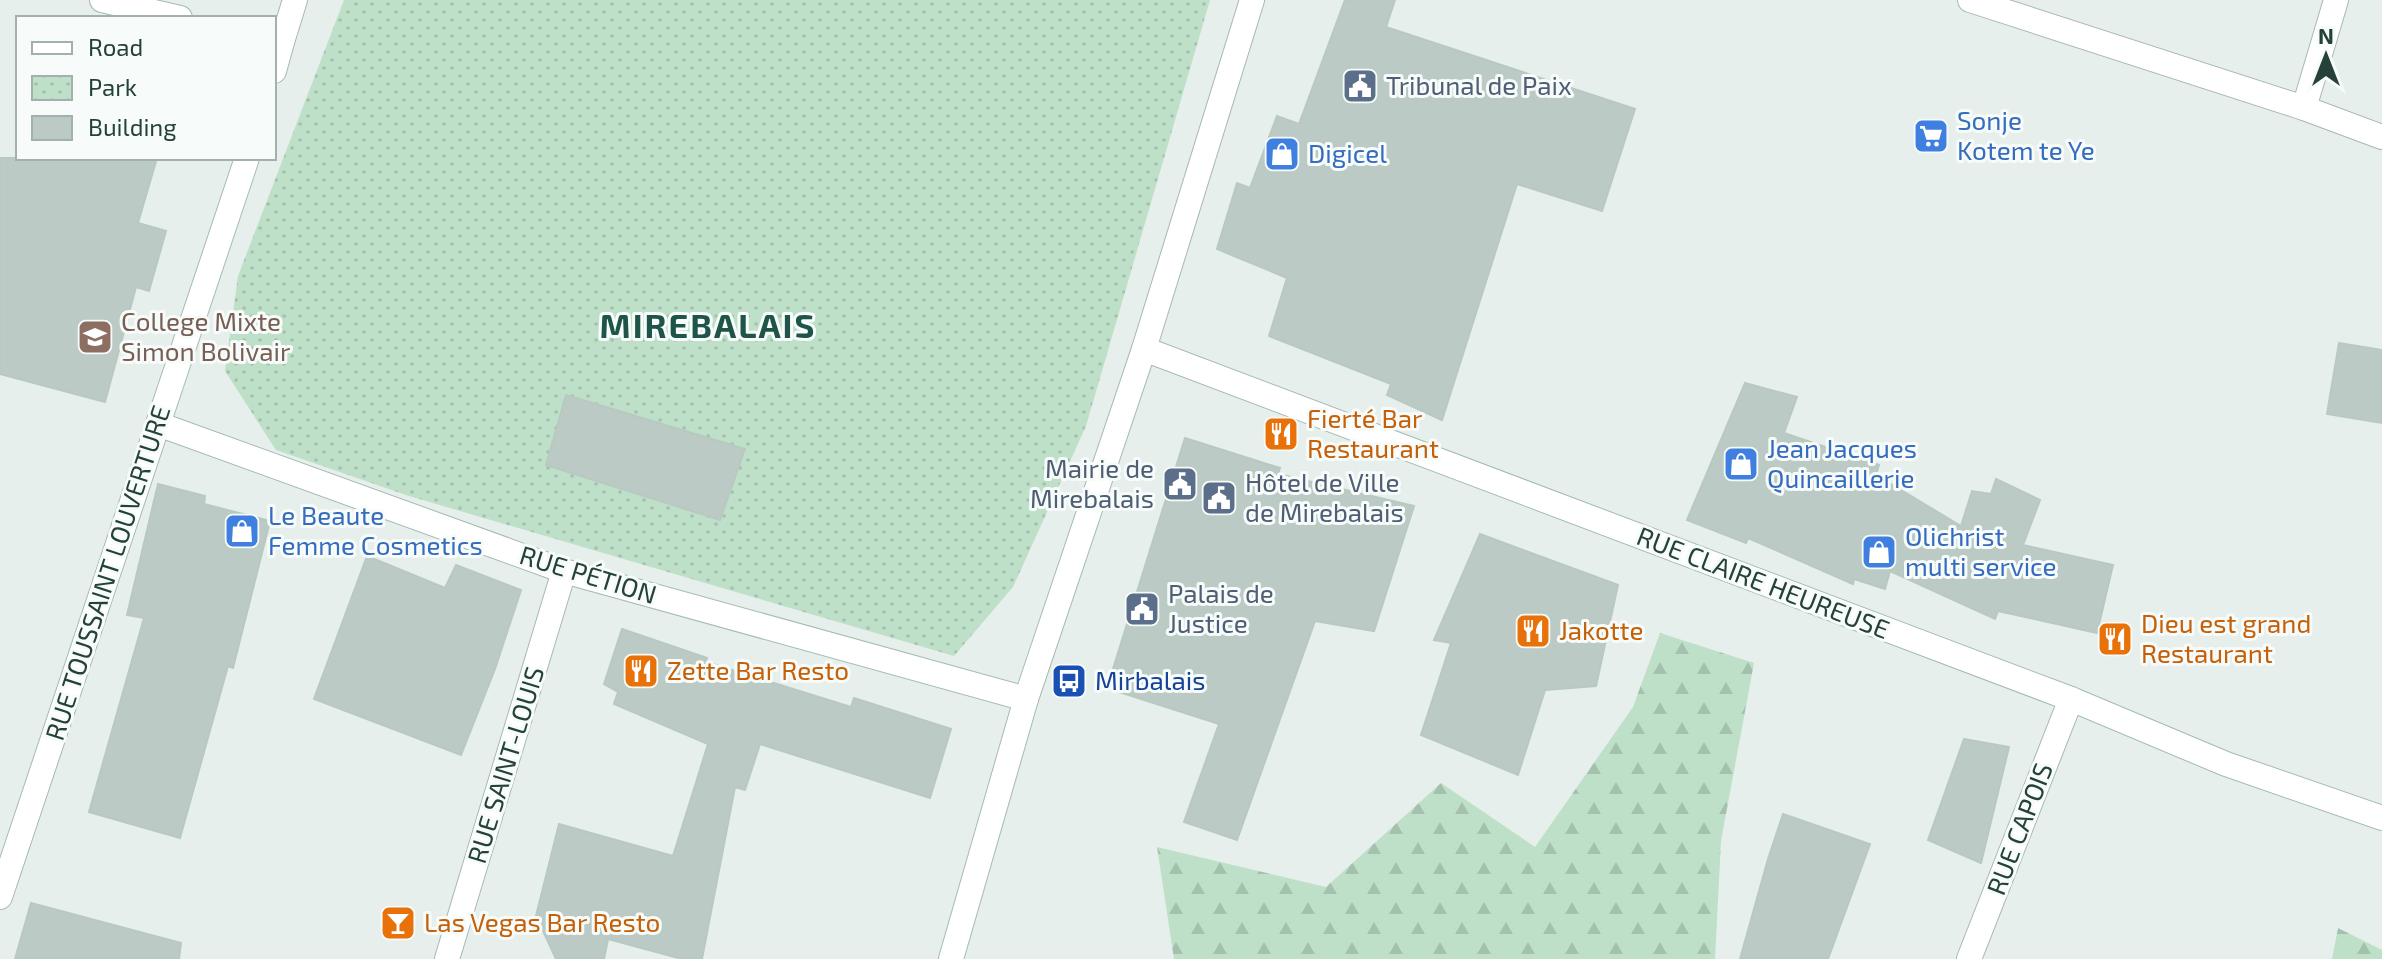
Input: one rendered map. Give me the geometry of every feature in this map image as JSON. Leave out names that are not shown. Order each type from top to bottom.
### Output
[{"type":"main road","points":[[102,0],[171,16]]},
{"type":"main road","points":[[278,41],[295,0]]},
{"type":"main road","points":[[951,959],[1026,699],[1144,349],[1252,0]]},
{"type":"main road","points":[[1970,0],[2304,108],[2382,137]]},
{"type":"main road","points":[[2304,108],[2336,0]]},
{"type":"main road","name":"RUE TOUSSAINT LOUVERTURE","points":[[0,897],[246,160]]},
{"type":"main road","name":"RUE CLAIRE HEUREUSE","points":[[1144,349],[2071,699],[2226,764],[2382,818]]},
{"type":"main road","name":"RUE PÉTION","points":[[158,424],[564,571],[1026,699]]},
{"type":"main road","name":"RUE SAINT-LOUIS","points":[[447,959],[564,571]]},
{"type":"main road","name":"RUE CAPOIS","points":[[1969,959],[2071,699]]},
{"type":"green space","points":[[344,0],[1210,0],[1086,426],[1013,587],[954,656],[409,496],[276,450],[225,371],[238,276]]},
{"type":"green space","points":[[1660,633],[1754,663],[1721,841],[1715,959],[1174,959],[1157,847],[1326,887],[1441,783],[1535,847],[1633,707]]},
{"type":"green space","points":[[2338,928],[2382,950],[2382,959],[2332,959]]},
{"type":"building","points":[[1345,0],[1395,0],[1386,27],[1635,109],[1602,211],[1517,184],[1442,420],[1387,395],[1391,384],[1269,336],[1287,278],[1217,249],[1237,183],[1250,188],[1277,116],[1299,124]]},
{"type":"building","points":[[0,158],[156,160],[138,223],[166,231],[149,291],[136,287],[105,402],[0,374]]},
{"type":"building","points":[[2339,343],[2382,350],[2382,423],[2327,414]]},
{"type":"building","points":[[1745,383],[1797,397],[1784,433],[1879,465],[1876,475],[1961,526],[1972,491],[1991,494],[1996,479],[2040,500],[2023,545],[2113,565],[2097,633],[1998,611],[1995,619],[1890,571],[1885,589],[1854,579],[1853,584],[1748,538],[1746,543],[1687,520]]},
{"type":"building","points":[[566,395],[745,449],[720,520],[546,465]]},
{"type":"building","points":[[1185,438],[1280,468],[1278,474],[1414,506],[1374,631],[1315,621],[1237,840],[1184,822],[1219,724],[1107,688]]},
{"type":"building","points":[[158,484],[205,496],[204,504],[270,521],[233,668],[228,666],[180,838],[89,812],[144,618],[127,615]]},
{"type":"building","points":[[1480,534],[1618,585],[1596,686],[1545,690],[1518,775],[1421,735],[1451,643],[1434,640]]},
{"type":"building","points":[[367,556],[445,588],[456,565],[521,590],[495,669],[461,755],[314,699]]},
{"type":"building","points":[[622,629],[707,658],[706,662],[851,707],[854,698],[951,729],[930,798],[760,744],[745,790],[735,787],[702,959],[682,959],[608,939],[604,959],[556,959],[536,916],[559,824],[673,856],[708,744],[614,704],[618,692],[604,684]]},
{"type":"building","points":[[1964,739],[2009,747],[1981,863],[1928,840]]},
{"type":"building","points":[[1783,814],[1870,844],[1828,959],[1740,959]]},
{"type":"building","points":[[31,903],[181,943],[179,959],[15,959]]},
{"type":"place","name":"Tribunal de Paix","points":[[1360,86]]},
{"type":"place","name":"Sonje Kotem te Ye","points":[[1931,136]]},
{"type":"place","name":"Digicel","points":[[1282,154]]},
{"type":"place","name":"College Mixte Simon Bolivair","points":[[95,337]]},
{"type":"place","name":"Fierté Bar Restaurant","points":[[1281,434]]},
{"type":"place","name":"Jean Jacques Quincaillerie","points":[[1741,464]]},
{"type":"place","name":"Mairie de Mirebalais","points":[[1180,484]]},
{"type":"place","name":"Hôtel de Ville de Mirebalais","points":[[1219,498]]},
{"type":"place","name":"Le Beaute Femme Cosmetics","points":[[242,531]]},
{"type":"place","name":"Olichrist multi service","points":[[1879,552]]},
{"type":"place","name":"Palais de Justice","points":[[1142,609]]},
{"type":"place","name":"Jakotte","points":[[1533,631]]},
{"type":"place","name":"Dieu est grand Restaurant","points":[[2115,639]]},
{"type":"place","name":"Zette Bar Resto","points":[[641,671]]},
{"type":"place","name":"Mirbalais","points":[[1069,681]]},
{"type":"place","name":"Las Vegas Bar Resto","points":[[398,923]]},
{"type":"district","name":"MIREBALAIS","points":[[708,326]]}]
